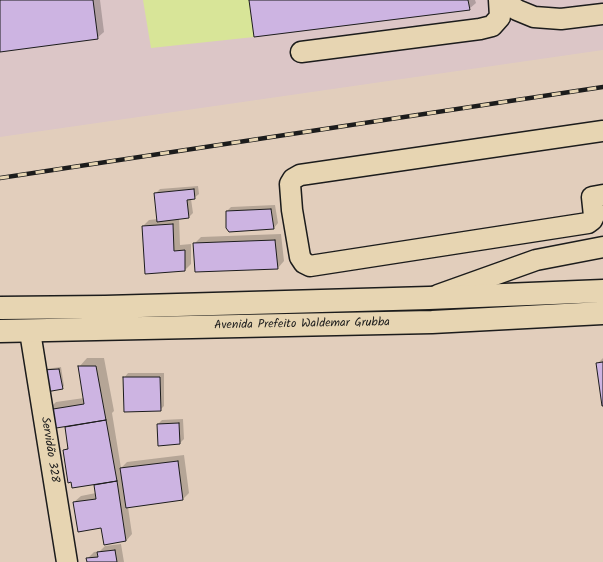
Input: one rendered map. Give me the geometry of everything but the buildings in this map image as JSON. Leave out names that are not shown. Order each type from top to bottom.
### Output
[{"type":"highway","name":"Avenida Prefeito Waldemar Grubba","points":[[0,308],[54,308],[429,298],[603,290]]},
{"type":"highway","points":[[0,299],[54,308]]},
{"type":"highway","name":"Avenida Prefeito Waldemar Grubba","points":[[0,331],[118,330],[432,322],[603,313]]},
{"type":"highway","points":[[0,340],[118,330]]},
{"type":"street","points":[[301,52],[480,30],[492,26],[500,17],[498,0]]},
{"type":"street","points":[[503,0],[517,10],[534,17],[561,19],[603,14]]},
{"type":"street","points":[[603,131],[300,175],[293,179],[290,184],[292,210],[300,258],[304,263],[310,266],[588,223],[594,216],[592,197],[603,195]]},
{"type":"street","points":[[429,298],[536,260],[603,247]]},
{"type":"street","name":"Servidão 328","points":[[31,338],[67,562]]},
{"type":"shaded area","points":[[0,0],[603,0],[603,50],[0,137]]},
{"type":"green space","points":[[143,0],[249,0],[254,37],[151,48]]},
{"type":"railway","points":[[0,178],[603,87]]}]
